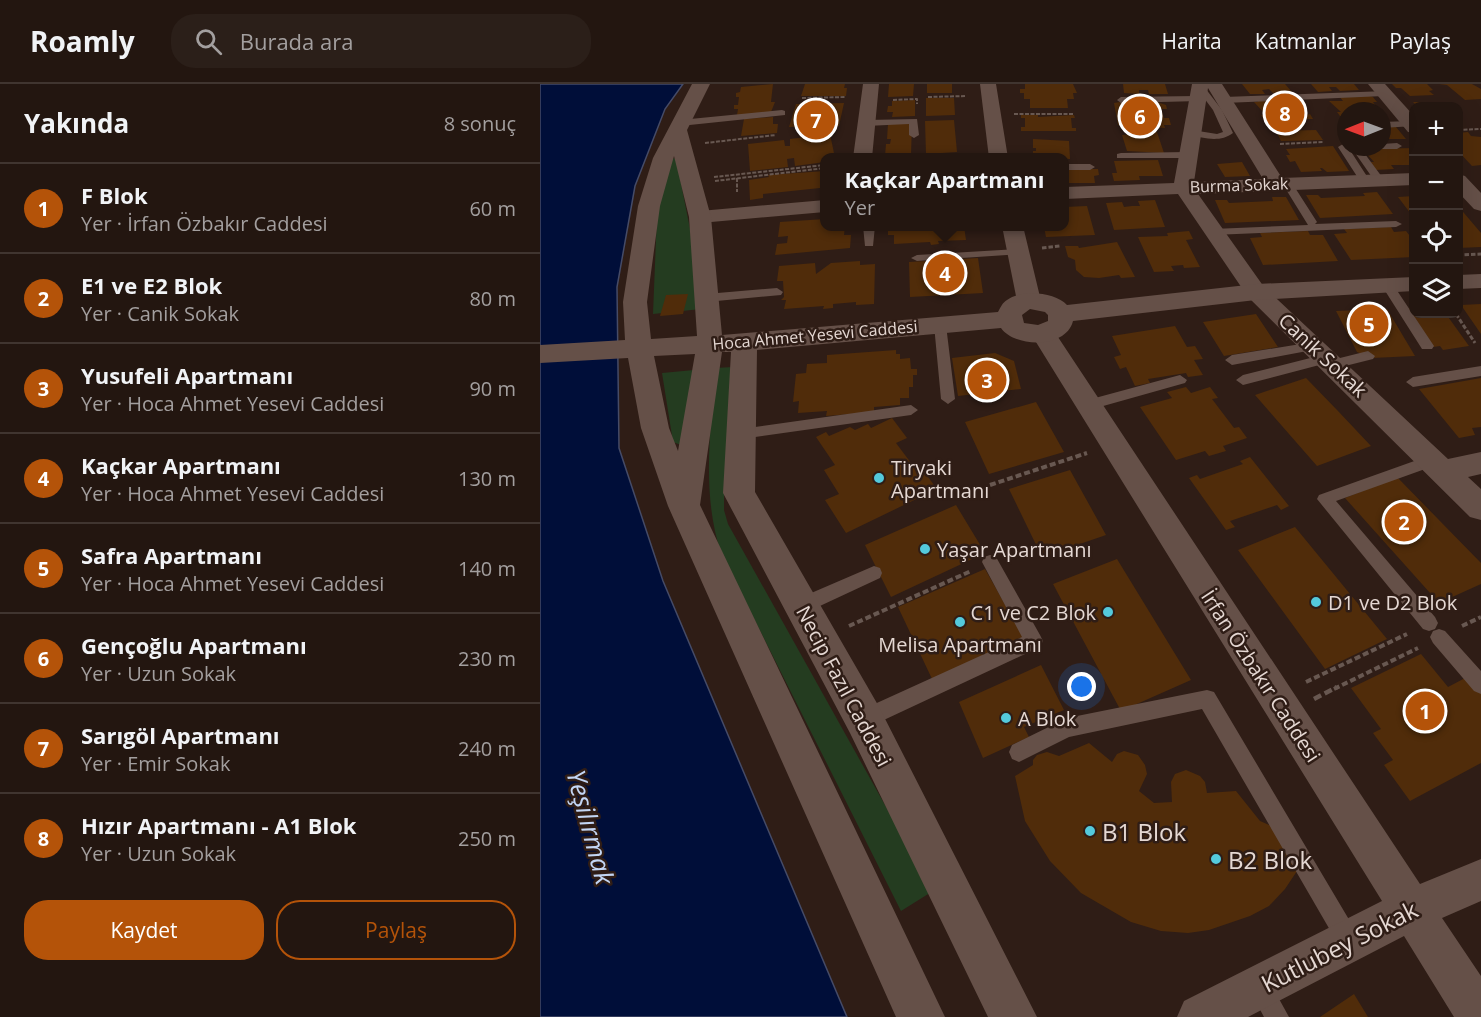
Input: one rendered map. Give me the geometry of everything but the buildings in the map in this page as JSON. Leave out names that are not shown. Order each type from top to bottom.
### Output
[{"type":"street","points":[[701,84],[680,133],[663,158],[650,206],[630,347],[655,428],[684,506],[921,1017]]},
{"type":"street","points":[[1183,187],[1192,133],[1203,88],[1224,100],[1252,145],[1281,184]]},
{"type":"street","points":[[1380,89],[1409,123]]},
{"type":"street","points":[[989,90],[998,153]]},
{"type":"street","points":[[863,153],[870,94]]},
{"type":"street","points":[[680,133],[700,217],[706,298],[727,343],[684,506]]},
{"type":"street","points":[[1463,179],[1481,177]]},
{"type":"street","name":"Burma Sokak","points":[[1069,193],[1409,179]]},
{"type":"street","points":[[1463,185],[1481,205]]},
{"type":"street","name":"Canik Sokak","points":[[1183,187],[1222,229],[1256,292],[1481,508]]},
{"type":"street","points":[[700,217],[820,206]]},
{"type":"street","points":[[1013,231],[1029,300]]},
{"type":"street","points":[[1463,282],[1481,281]]},
{"type":"street","points":[[1052,324],[1053,304],[1029,300],[1011,309],[1009,319],[1011,325],[1025,333],[1052,324],[1256,292],[1409,284]]},
{"type":"street","name":"Hoca Ahmet Yesevi Caddesi","points":[[540,354],[727,343],[1009,319]]},
{"type":"street","name":"İrfan Özbakır Caddesi","points":[[1052,324],[1089,405],[1279,705],[1481,1017]]},
{"type":"street","name":"Necip Fazıl Caddesi","points":[[727,343],[741,434],[739,493],[864,719],[1013,1017]]},
{"type":"street","points":[[1439,466],[1481,463]]},
{"type":"street","name":"Kutlubey Sokak","points":[[1200,1017],[1268,1002],[1349,941],[1412,909],[1481,880]]},
{"type":"lane","points":[[1121,100],[1203,88],[1228,133],[1218,137],[1192,133]]},
{"type":"lane","points":[[1224,100],[1380,89]]},
{"type":"lane","points":[[680,133],[782,113]]},
{"type":"lane","points":[[866,123],[914,121],[914,135]]},
{"type":"lane","points":[[1391,125],[1409,126]]},
{"type":"lane","points":[[1391,146],[1397,146]]},
{"type":"lane","points":[[1121,156],[1188,155]]},
{"type":"lane","points":[[1351,156],[1372,181]]},
{"type":"lane","points":[[1359,156],[1372,181]]},
{"type":"lane","points":[[1069,167],[1090,167]]},
{"type":"lane","points":[[1281,184],[1311,222]]},
{"type":"lane","points":[[1393,221],[1222,229],[1311,222],[1393,221]]},
{"type":"lane","points":[[869,231],[869,244]]},
{"type":"lane","points":[[917,258],[1018,252]]},
{"type":"lane","points":[[1388,286],[1427,346]]},
{"type":"lane","points":[[706,298],[777,292]]},
{"type":"lane","points":[[940,325],[948,399]]},
{"type":"lane","points":[[1243,380],[1324,356]]},
{"type":"lane","points":[[1232,360],[1368,356]]},
{"type":"lane","points":[[1413,382],[1481,371]]},
{"type":"lane","points":[[1089,405],[1180,380]]},
{"type":"lane","points":[[741,434],[910,410]]},
{"type":"lane","points":[[1439,466],[1325,499],[1481,685]]},
{"type":"lane","points":[[864,719],[1034,641],[990,562]]},
{"type":"lane","points":[[801,606],[874,573]]},
{"type":"lane","points":[[1019,752],[1067,728],[1207,699],[1349,941]]},
{"type":"path","points":[[928,98],[989,90]]},
{"type":"path","points":[[802,98],[870,94],[917,99],[917,108]]},
{"type":"path","points":[[993,114],[1074,114]]},
{"type":"path","points":[[1463,130],[1481,129]]},
{"type":"path","points":[[680,133],[776,135]]},
{"type":"path","points":[[1252,145],[1323,142]]},
{"type":"path","points":[[693,182],[820,168]]},
{"type":"path","points":[[1463,255],[1481,254]]},
{"type":"path","points":[[1459,318],[1475,343]]},
{"type":"path","points":[[990,485],[1114,445]]},
{"type":"path","points":[[820,640],[990,562]]},
{"type":"path","points":[[1279,705],[1434,630],[1481,616]]},
{"type":"path","points":[[1279,705],[1434,630]]},
{"type":"green space","points":[[676,158],[690,229],[701,309],[653,314],[657,214],[672,159]]},
{"type":"green space","points":[[733,367],[724,494],[724,510],[728,524],[933,891],[901,911],[721,553],[711,508],[710,438],[715,368]]},
{"type":"green space","points":[[694,370],[681,445],[673,442],[662,373]]},
{"type":"water","name":"Yeşilırmak","points":[[540,84],[683,84],[665,109],[635,186],[617,287],[619,448],[663,581],[847,1017],[540,1017]]},
{"type":"place","name":"Hızır Apartmanı - A1 Blok","points":[[1285,113]]},
{"type":"place","name":"Gençoğlu Apartmanı","points":[[1140,116]]},
{"type":"place","name":"Sarıgöl Apartmanı","points":[[816,120]]},
{"type":"place","name":"Kaçkar Apartmanı","points":[[945,273]]},
{"type":"place","name":"Safra Apartmanı","points":[[1369,324]]},
{"type":"place","name":"Yusufeli Apartmanı","points":[[987,380]]},
{"type":"place","name":"Tiryaki Apartmanı","points":[[879,478]]},
{"type":"place","name":"E1 ve E2 Blok","points":[[1404,522]]},
{"type":"place","name":"Yaşar Apartmanı","points":[[925,549]]},
{"type":"place","name":"D1 ve D2 Blok","points":[[1316,602]]},
{"type":"place","name":"C1 ve C2 Blok","points":[[1108,612]]},
{"type":"place","name":"Melisa Apartmanı","points":[[960,622]]},
{"type":"place","name":"F Blok","points":[[1425,711]]},
{"type":"place","name":"A Blok","points":[[1006,718]]},
{"type":"place","name":"B1 Blok","points":[[1090,831]]},
{"type":"place","name":"B2 Blok","points":[[1216,859]]}]
